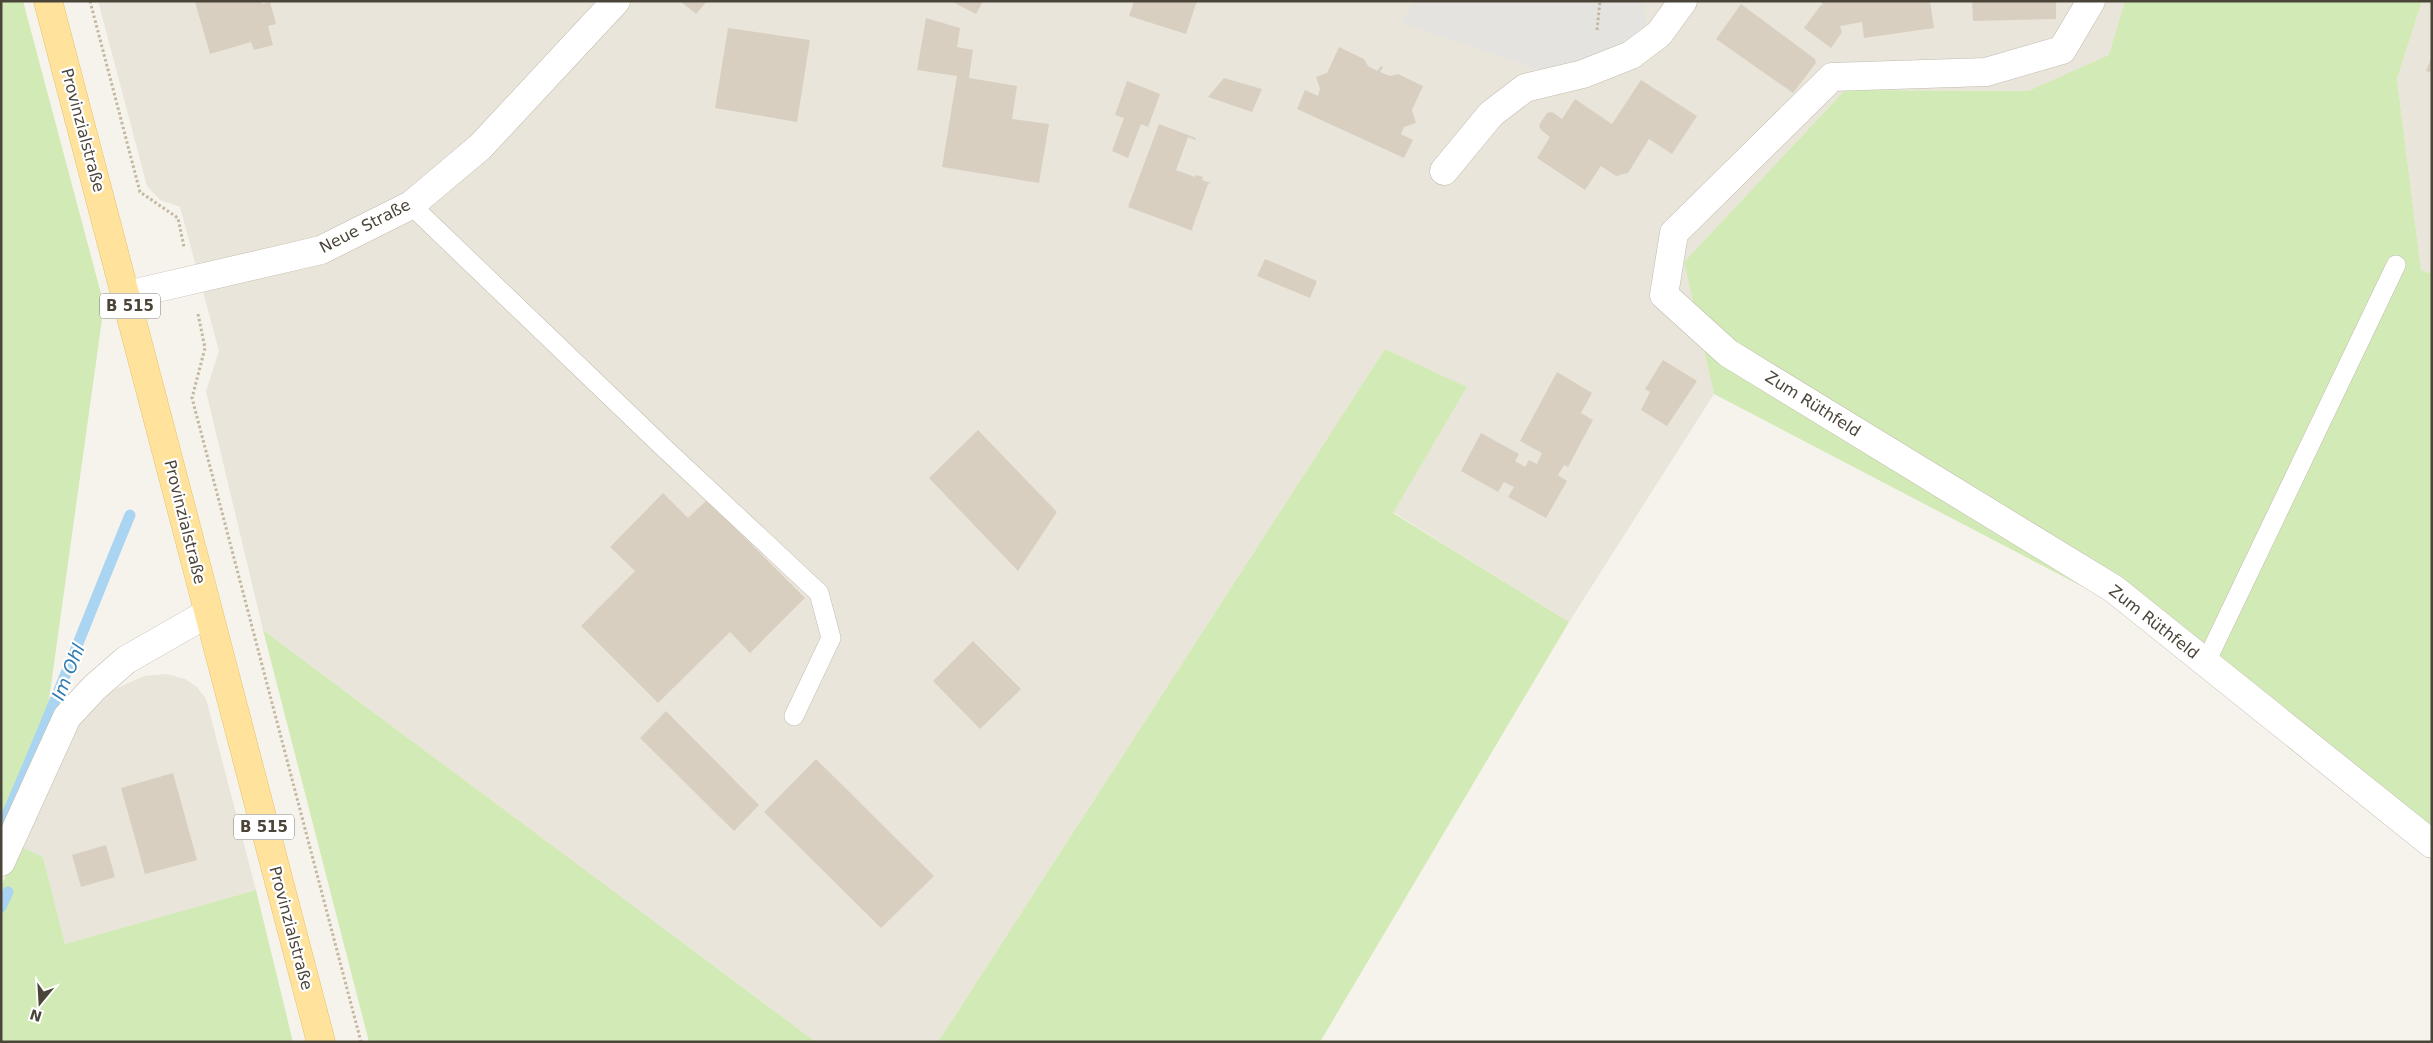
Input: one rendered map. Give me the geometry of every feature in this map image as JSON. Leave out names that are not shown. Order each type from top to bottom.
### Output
[{"type":"main road","name":"Provinzialstraße","points":[[48,1],[127,295],[208,613],[321,1042]]},
{"type":"street","name":"Neue Straße","points":[[127,295],[321,250],[410,205],[480,147],[616,1]]},
{"type":"street","points":[[1444,171],[1491,114],[1525,88],[1583,74],[1631,54],[1659,34],[1683,1]]},
{"type":"street","name":"Zum Rüthfeld","points":[[2091,1],[2062,50],[1986,72],[1832,77],[1674,234],[1664,295],[1728,353],[2114,589],[2432,844]]},
{"type":"street","points":[[1,862],[67,717],[94,688],[126,660],[208,613]]},
{"type":"lane","points":[[410,205],[819,593],[831,638],[794,716]]},
{"type":"lane","points":[[2206,662],[2396,265]]},
{"type":"path","points":[[90,1],[140,192],[178,218],[205,348],[192,398],[361,1042]]},
{"type":"path","points":[[1596,34],[1600,1]]},
{"type":"shaded area","points":[[98,1],[2125,1],[2110,55],[2028,91],[1845,90],[1684,262],[1714,394],[1569,622],[1393,512],[1467,387],[1385,349],[938,1042],[816,1042],[263,630],[206,391],[219,351],[180,207],[160,200],[147,186]]},
{"type":"shaded area","points":[[1415,1],[1644,1],[1646,31],[1616,52],[1546,72],[1402,23]]},
{"type":"shaded area","points":[[2422,1],[2432,1],[2432,274],[2421,270],[2397,79]]},
{"type":"shaded area","points":[[167,674],[185,679],[197,687],[206,699],[256,890],[65,944],[43,857],[22,847],[77,726],[113,690],[144,676]]},
{"type":"green space","points":[[1,1],[23,1],[104,305],[47,714],[1,818]]},
{"type":"green space","points":[[2125,1],[2422,1],[2397,79],[2421,270],[2432,274],[2432,831],[2227,662],[1714,394],[1684,262],[1845,90],[2028,91],[2109,55]]},
{"type":"green space","points":[[1385,349],[1467,387],[1393,513],[1569,622],[1320,1042],[938,1042]]},
{"type":"green space","points":[[263,630],[816,1042],[369,1042]]},
{"type":"green space","points":[[22,847],[43,857],[65,944],[256,890],[293,1042],[1,1042],[1,886],[18,848]]},
{"type":"building","points":[[261,1],[262,4],[270,2],[276,24],[268,26],[273,45],[254,50],[251,42],[210,54],[195,2]]},
{"type":"building","points":[[680,1],[707,1],[696,14]]},
{"type":"building","points":[[951,1],[983,1],[976,14]]},
{"type":"building","points":[[1134,1],[1197,1],[1186,34],[1129,16]]},
{"type":"building","points":[[1821,1],[1930,1],[1934,28],[1864,38],[1862,22],[1840,26],[1842,32],[1831,48],[1804,28],[1821,5],[1823,6]]},
{"type":"building","points":[[1972,1],[2056,1],[2056,19],[1973,21]]},
{"type":"building","points":[[1741,4],[1815,59],[1816,63],[1793,93],[1716,39]]},
{"type":"building","points":[[926,18],[960,28],[957,47],[973,50],[969,78],[1017,86],[1012,119],[1049,124],[1039,183],[942,167],[957,76],[917,70]]},
{"type":"building","points":[[728,28],[810,40],[797,122],[715,108]]},
{"type":"building","points":[[1339,47],[1364,59],[1368,66],[1377,71],[1381,66],[1383,67],[1380,72],[1390,76],[1398,74],[1423,86],[1412,110],[1416,123],[1404,127],[1401,134],[1413,140],[1404,158],[1297,109],[1305,90],[1318,96],[1320,89],[1316,77],[1327,73]]},
{"type":"building","points":[[2432,56],[2432,73],[2426,71]]},
{"type":"building","points":[[1224,78],[1262,89],[1252,112],[1208,97]]},
{"type":"building","points":[[1641,80],[1697,116],[1672,154],[1649,139],[1628,173],[1616,176],[1601,166],[1585,190],[1537,158],[1550,137],[1541,130],[1539,125],[1547,113],[1552,112],[1562,119],[1575,99],[1612,124]]},
{"type":"building","points":[[1127,81],[1160,94],[1148,127],[1141,124],[1128,158],[1112,151],[1124,118],[1115,115]]},
{"type":"building","points":[[1159,124],[1196,138],[1195,140],[1188,137],[1176,170],[1195,177],[1196,175],[1203,177],[1202,180],[1211,183],[1208,184],[1192,229],[1193,231],[1128,207]]},
{"type":"building","points":[[1265,259],[1317,281],[1310,298],[1257,276]]},
{"type":"building","points":[[1663,360],[1697,381],[1667,426],[1641,410],[1650,392],[1645,389]]},
{"type":"building","points":[[1557,372],[1592,393],[1581,413],[1593,420],[1568,467],[1564,465],[1558,475],[1567,481],[1546,518],[1508,497],[1514,487],[1504,482],[1498,492],[1461,471],[1481,433],[1519,454],[1515,461],[1525,467],[1529,460],[1537,464],[1542,453],[1520,441]]},
{"type":"building","points":[[978,430],[1057,512],[1018,571],[929,478]]},
{"type":"building","points":[[663,493],[688,518],[707,500],[805,598],[750,653],[730,632],[658,703],[581,626],[635,571],[610,547]]},
{"type":"building","points":[[973,641],[1021,689],[980,729],[933,681]]},
{"type":"building","points":[[666,711],[759,805],[734,831],[640,738]]},
{"type":"building","points":[[816,759],[934,876],[881,928],[764,812]]},
{"type":"building","points":[[173,773],[197,860],[145,874],[121,788]]},
{"type":"building","points":[[106,845],[115,877],[81,887],[72,855]]},
{"type":"waterway","name":"Im Ohl","points":[[1,828],[51,711],[130,515]]},
{"type":"waterway","name":"Im Ohl","points":[[1,907],[8,892]]}]
